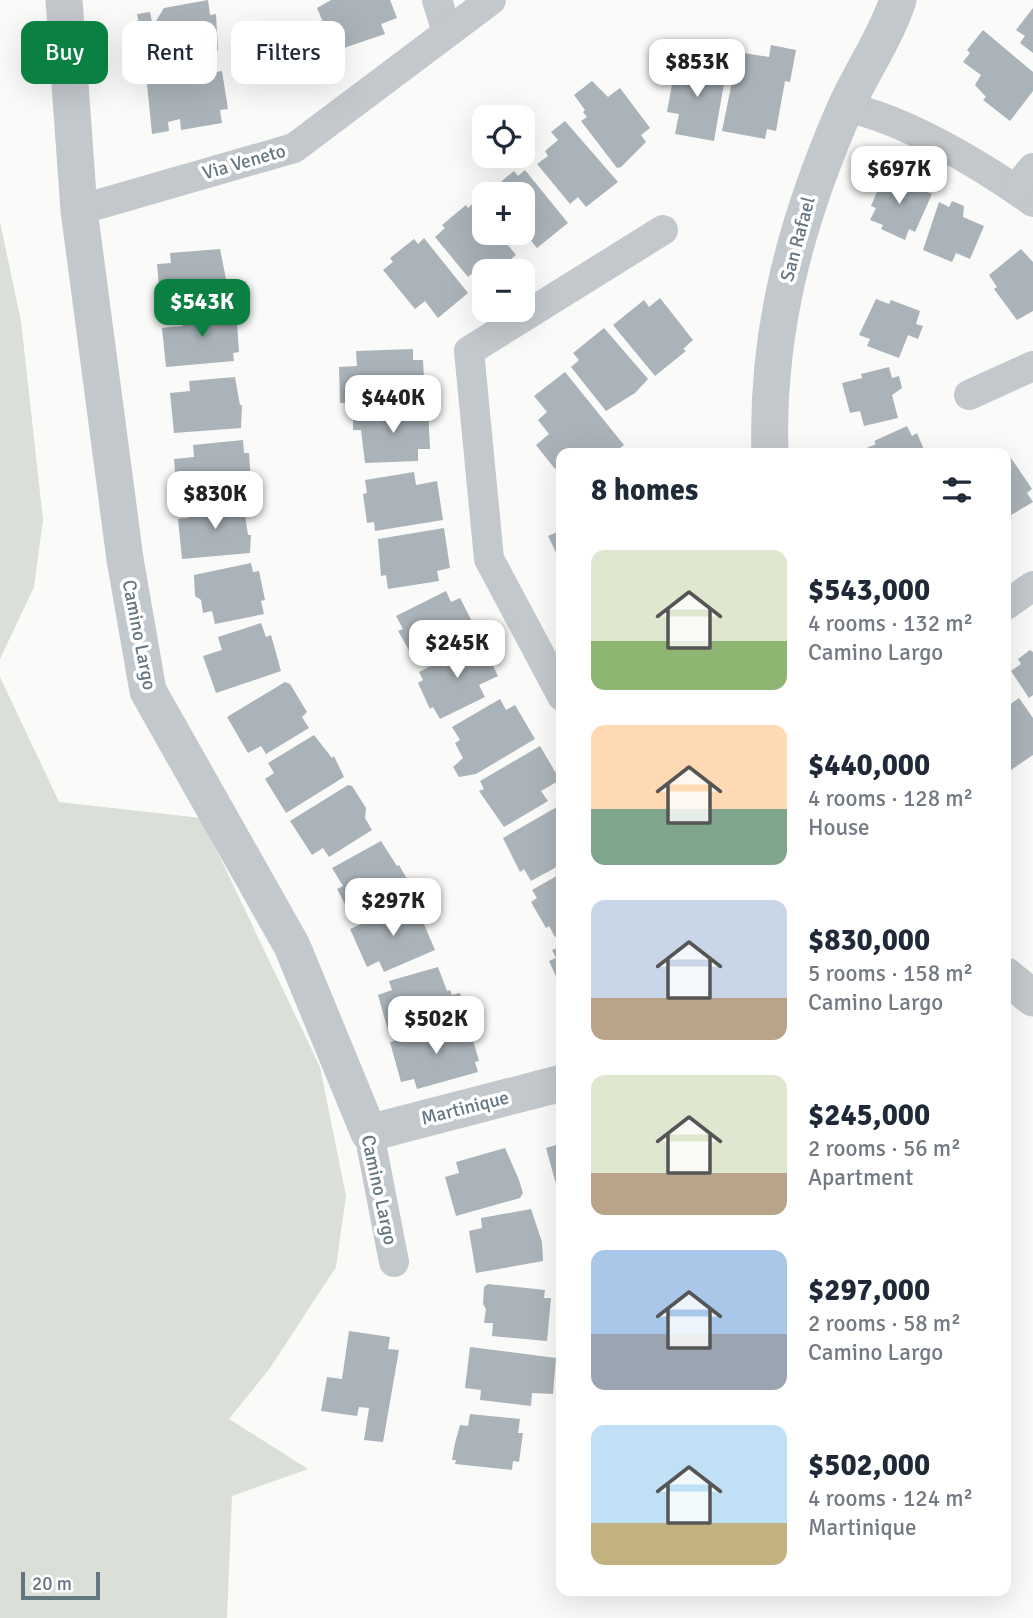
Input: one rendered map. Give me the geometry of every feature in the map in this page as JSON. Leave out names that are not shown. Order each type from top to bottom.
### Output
[{"type":"street","name":"Camino Largo","points":[[64,0],[79,210],[125,559],[148,691],[292,946],[369,1133],[394,1262]]},
{"type":"street","points":[[437,0],[447,32]]},
{"type":"street","name":"Via Veneto","points":[[79,210],[294,148],[491,0]]},
{"type":"street","name":"San Rafael","points":[[770,448],[769,412],[775,338],[788,264],[813,184],[845,107],[898,0]]},
{"type":"street","points":[[845,107],[875,113],[1027,186]]},
{"type":"street","points":[[556,685],[489,559],[469,351],[663,230]]},
{"type":"street","points":[[969,395],[1033,366]]},
{"type":"street","points":[[1011,601],[1033,586]]},
{"type":"street","points":[[1011,980],[1033,998]]},
{"type":"street","name":"Martinique","points":[[369,1133],[556,1085]]},
{"type":"shaded area","points":[[0,222],[21,321],[43,520],[34,587],[0,659]]},
{"type":"shaded area","points":[[0,677],[59,802],[201,818],[320,1067],[346,1196],[336,1267],[270,1368],[229,1419],[308,1469],[232,1496],[227,1618],[0,1618]]},
{"type":"building","points":[[208,0],[210,15],[216,14],[216,21],[156,21],[164,8]]},
{"type":"building","points":[[331,0],[390,0],[397,18],[381,24],[385,34],[345,48],[345,21],[322,21],[317,8]]},
{"type":"building","points":[[1033,8],[1033,53],[1020,43],[1025,36],[1016,30]]},
{"type":"building","points":[[150,12],[152,21],[138,21],[137,14]]},
{"type":"building","points":[[983,30],[1033,72],[1033,91],[1010,121],[983,100],[986,97],[975,85],[981,75],[963,62],[970,53],[967,50]]},
{"type":"building","points":[[771,45],[796,50],[790,82],[785,81],[776,131],[767,129],[765,139],[722,131],[738,52],[769,57]]},
{"type":"building","points":[[690,60],[718,64],[717,71],[726,72],[714,141],[675,134],[679,114],[667,112],[676,62],[689,64]]},
{"type":"building","points":[[222,71],[228,109],[220,110],[222,123],[181,130],[180,119],[168,122],[169,131],[152,134],[147,84],[217,84],[217,72]]},
{"type":"building","points":[[592,81],[608,97],[620,88],[650,128],[641,135],[646,142],[621,167],[617,168],[581,121],[587,117],[574,95]]},
{"type":"building","points":[[565,121],[618,182],[586,207],[578,197],[570,204],[537,164],[548,156],[545,151],[558,140],[551,132]]},
{"type":"building","points":[[525,170],[535,182],[501,182],[514,171],[518,176]]},
{"type":"building","points":[[884,175],[897,181],[899,176],[912,181],[910,185],[932,194],[915,232],[909,229],[905,240],[881,229],[883,225],[870,220],[876,208],[871,206]]},
{"type":"building","points":[[535,182],[568,223],[537,248],[535,245]]},
{"type":"building","points":[[952,201],[964,206],[963,217],[984,226],[970,259],[956,253],[952,262],[923,250],[939,202],[949,207]]},
{"type":"building","points":[[472,204],[472,245],[508,245],[516,255],[511,259],[472,259],[472,274],[468,277],[435,237],[445,228],[442,225],[466,205],[468,208]]},
{"type":"building","points":[[424,238],[468,293],[438,318],[425,301],[415,309],[383,270],[393,262],[390,258],[414,239],[418,244]]},
{"type":"building","points":[[220,249],[230,299],[161,306],[157,264],[171,263],[170,253]]},
{"type":"building","points":[[1021,249],[1033,262],[1033,311],[1017,320],[994,289],[997,287],[989,275]]},
{"type":"building","points":[[660,298],[693,340],[683,349],[686,351],[655,376],[613,325],[644,300],[649,307]]},
{"type":"building","points":[[876,299],[889,304],[891,300],[920,311],[916,324],[923,326],[918,339],[908,335],[899,358],[867,346],[870,339],[859,335]]},
{"type":"building","points":[[231,309],[232,323],[237,323],[239,352],[233,353],[234,361],[166,367],[162,328],[183,326],[182,314]]},
{"type":"building","points":[[604,328],[648,379],[635,393],[606,411],[571,367],[579,360],[573,353]]},
{"type":"building","points":[[413,349],[413,360],[423,360],[425,401],[340,403],[339,367],[357,366],[356,351]]},
{"type":"building","points":[[889,367],[892,378],[899,376],[902,388],[892,395],[898,418],[864,426],[860,411],[850,413],[842,383],[862,378],[861,374]]},
{"type":"building","points":[[565,372],[624,445],[620,448],[556,448],[555,469],[536,445],[549,434],[538,420],[547,412],[534,396]]},
{"type":"building","points":[[235,377],[242,405],[241,428],[174,433],[170,393],[190,391],[189,381]]},
{"type":"building","points":[[428,408],[430,449],[418,449],[418,461],[365,463],[361,430],[353,430],[353,413]]},
{"type":"building","points":[[907,426],[912,436],[917,433],[923,448],[867,448],[876,444],[874,441]]},
{"type":"building","points":[[243,440],[244,453],[249,453],[251,483],[244,484],[245,492],[177,498],[174,459],[194,457],[193,445]]},
{"type":"building","points":[[1011,458],[1032,489],[1027,493],[1033,502],[1011,515]]},
{"type":"building","points":[[414,472],[416,485],[437,481],[443,520],[375,531],[374,522],[367,523],[363,494],[367,493],[365,480]]},
{"type":"building","points":[[243,501],[248,535],[251,535],[250,553],[182,559],[178,519],[189,518],[187,506]]},
{"type":"building","points":[[444,528],[450,568],[437,571],[439,581],[388,589],[386,575],[381,576],[378,539]]},
{"type":"building","points":[[556,533],[556,553],[548,536]]},
{"type":"building","points":[[251,563],[253,572],[259,571],[265,600],[261,601],[264,614],[215,624],[212,611],[203,613],[201,600],[195,596],[194,575]]},
{"type":"building","points":[[446,591],[451,602],[460,598],[478,633],[417,664],[398,631],[403,629],[396,616]]},
{"type":"building","points":[[261,623],[266,637],[271,635],[281,671],[216,693],[203,656],[222,650],[218,637]]},
{"type":"building","points":[[481,641],[498,676],[479,685],[485,697],[440,719],[433,707],[430,709],[418,683],[423,680],[419,672]]},
{"type":"building","points":[[1030,650],[1033,652],[1033,695],[1029,698],[1011,671],[1021,664],[1018,659]]},
{"type":"building","points":[[285,682],[290,684],[307,712],[302,717],[309,728],[266,754],[261,746],[248,753],[227,717]]},
{"type":"building","points":[[1019,698],[1033,718],[1033,755],[1011,770],[1011,704]]},
{"type":"building","points":[[500,699],[506,710],[515,705],[535,739],[476,774],[459,777],[453,767],[463,758],[455,743],[460,740],[452,727]]},
{"type":"building","points":[[314,735],[332,758],[334,756],[344,777],[286,813],[265,779],[274,773],[268,763]]},
{"type":"building","points":[[540,746],[556,773],[556,782],[541,791],[548,801],[504,827],[479,791],[484,789],[480,781]]},
{"type":"building","points":[[348,785],[352,786],[366,808],[365,818],[372,830],[329,857],[323,848],[312,855],[290,821]]},
{"type":"building","points":[[556,807],[556,867],[531,881],[524,869],[520,872],[503,838]]},
{"type":"building","points":[[381,841],[407,879],[403,881],[407,887],[359,913],[353,902],[346,906],[337,889],[343,886],[332,868]]},
{"type":"building","points":[[556,876],[555,937],[549,926],[546,928],[531,902],[537,898],[532,890]]},
{"type":"building","points":[[414,901],[435,950],[384,972],[379,961],[367,967],[350,929]]},
{"type":"building","points":[[556,958],[556,977],[549,961]]},
{"type":"building","points":[[438,967],[447,991],[450,990],[452,995],[460,993],[465,1012],[389,1034],[378,995],[392,990],[389,981]]},
{"type":"building","points":[[468,1022],[479,1061],[475,1062],[478,1072],[417,1089],[414,1079],[401,1082],[390,1042]]},
{"type":"building","points":[[556,1145],[556,1184],[546,1148]]},
{"type":"building","points":[[505,1148],[523,1193],[520,1198],[456,1216],[445,1177],[459,1173],[456,1162]]},
{"type":"building","points":[[531,1209],[542,1242],[543,1261],[476,1273],[469,1231],[482,1228],[481,1218]]},
{"type":"building","points":[[488,1284],[545,1290],[544,1298],[551,1298],[547,1341],[492,1336],[493,1323],[484,1323],[484,1287]]},
{"type":"building","points":[[349,1331],[390,1337],[388,1349],[399,1350],[383,1442],[364,1440],[369,1408],[359,1407],[357,1416],[321,1411],[327,1377],[342,1379]]},
{"type":"building","points":[[470,1347],[556,1358],[553,1394],[532,1393],[531,1406],[480,1400],[481,1390],[465,1388]]},
{"type":"building","points":[[470,1414],[520,1419],[518,1433],[523,1433],[519,1462],[513,1461],[512,1470],[455,1464],[456,1460],[452,1460],[460,1425],[468,1426]]}]
